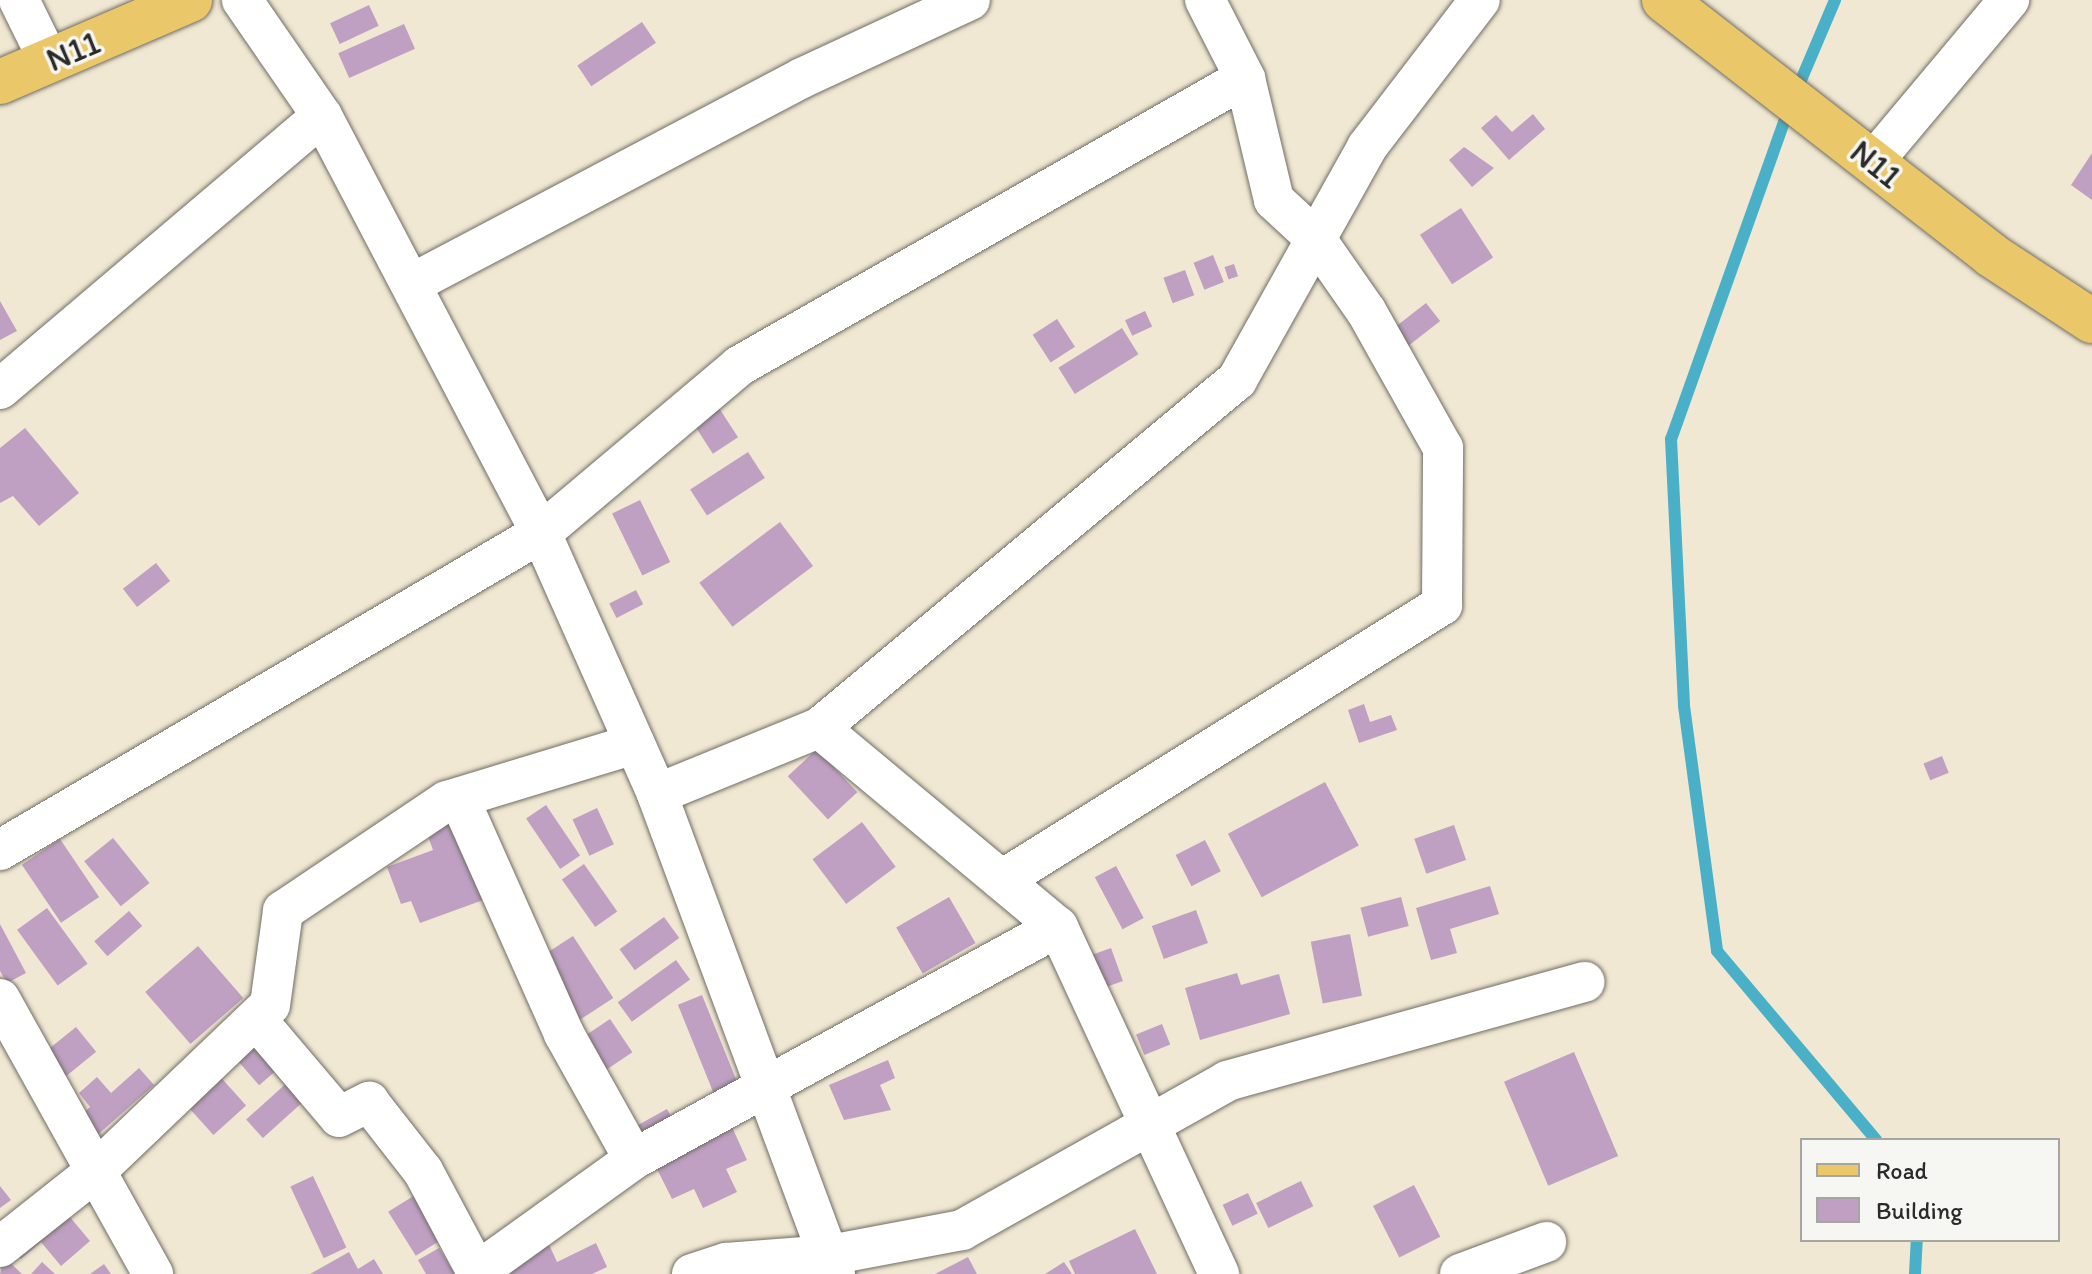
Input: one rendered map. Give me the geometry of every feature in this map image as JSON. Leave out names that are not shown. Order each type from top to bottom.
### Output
[{"type":"main road","name":"N11","points":[[0,82],[190,0]]},
{"type":"main road","name":"N11","points":[[1664,0],[1741,53],[1873,162],[2092,321]]},
{"type":"street","points":[[19,0],[49,61]]},
{"type":"street","points":[[242,0],[322,116],[415,282],[541,533],[657,794],[763,1091],[832,1264]]},
{"type":"street","points":[[415,282],[802,78],[970,0]]},
{"type":"street","points":[[1002,880],[1442,605],[1443,448],[1366,311],[1315,238],[1274,200],[1245,78],[1205,0]]},
{"type":"street","points":[[657,794],[819,728],[1237,380],[1367,147],[1480,0]]},
{"type":"street","points":[[1873,162],[2009,0]]},
{"type":"street","points":[[0,850],[541,533],[739,366],[1245,78]]},
{"type":"street","points":[[0,389],[322,116]]},
{"type":"street","points":[[819,728],[1058,927],[1219,1274]]},
{"type":"street","points":[[0,1247],[96,1171],[270,1005],[283,911],[459,798],[635,744]]},
{"type":"street","points":[[459,798],[564,1034],[634,1159]]},
{"type":"street","points":[[256,1019],[339,1117],[369,1102],[423,1171],[478,1273],[634,1159],[1058,927]]},
{"type":"street","points":[[692,1274],[726,1263],[832,1264],[962,1230],[1227,1081],[1585,982]]},
{"type":"street","points":[[0,999],[153,1274]]},
{"type":"street","points":[[1460,1274],[1546,1242]]},
{"type":"building","points":[[369,5],[379,26],[340,44],[330,23]]},
{"type":"building","points":[[642,22],[656,43],[591,86],[577,66]]},
{"type":"building","points":[[404,24],[415,49],[349,78],[338,53]]},
{"type":"building","points":[[1533,114],[1545,129],[1509,160],[1481,128],[1496,115],[1512,132]]},
{"type":"building","points":[[1464,147],[1494,168],[1472,187],[1449,160]]},
{"type":"building","points":[[2092,153],[2092,200],[2071,185]]},
{"type":"building","points":[[1461,208],[1493,257],[1452,284],[1420,235]]},
{"type":"building","points":[[1213,255],[1224,282],[1204,290],[1194,263]]},
{"type":"building","points":[[1234,264],[1238,276],[1229,279],[1224,267]]},
{"type":"building","points":[[1185,270],[1194,295],[1173,303],[1163,278]]},
{"type":"building","points":[[0,301],[17,331],[0,340]]},
{"type":"building","points":[[1426,303],[1440,321],[1408,346],[1394,328]]},
{"type":"building","points":[[1145,311],[1152,326],[1132,336],[1125,320]]},
{"type":"building","points":[[1057,319],[1075,347],[1051,362],[1033,335]]},
{"type":"building","points":[[1122,328],[1138,354],[1075,394],[1058,368]]},
{"type":"building","points":[[719,408],[738,437],[713,454],[694,424]]},
{"type":"building","points":[[25,428],[79,493],[39,526],[13,496],[0,503],[0,448]]},
{"type":"building","points":[[748,452],[765,478],[707,516],[690,490]]},
{"type":"building","points":[[640,500],[670,562],[642,576],[612,514]]},
{"type":"building","points":[[780,522],[813,566],[732,627],[699,583]]},
{"type":"building","points":[[156,563],[170,581],[137,607],[123,589]]},
{"type":"building","points":[[636,590],[643,604],[617,618],[609,604]]},
{"type":"building","points":[[1364,704],[1370,722],[1391,715],[1397,730],[1359,743],[1348,710]]},
{"type":"building","points":[[817,749],[857,792],[828,819],[788,776]]},
{"type":"building","points":[[1942,756],[1949,773],[1930,780],[1923,763]]},
{"type":"building","points":[[1325,782],[1359,846],[1262,897],[1228,834]]},
{"type":"building","points":[[546,805],[580,856],[560,869],[526,818]]},
{"type":"building","points":[[597,808],[614,844],[589,856],[573,819]]},
{"type":"building","points":[[457,817],[486,899],[420,923],[411,901],[401,904],[387,867],[433,850],[425,828]]},
{"type":"building","points":[[862,822],[896,867],[846,904],[812,859]]},
{"type":"building","points":[[1454,825],[1466,860],[1426,874],[1414,839]]},
{"type":"building","points":[[113,838],[150,883],[121,906],[84,861]]},
{"type":"building","points":[[60,839],[99,897],[61,923],[22,865]]},
{"type":"building","points":[[1205,840],[1221,871],[1191,886],[1176,855]]},
{"type":"building","points":[[584,864],[617,912],[595,927],[562,879]]},
{"type":"building","points":[[1116,866],[1144,918],[1123,929],[1095,877]]},
{"type":"building","points":[[1490,886],[1499,914],[1450,929],[1457,953],[1431,960],[1416,908]]},
{"type":"building","points":[[949,897],[976,943],[923,973],[896,928]]},
{"type":"building","points":[[1401,897],[1409,926],[1368,937],[1360,908]]},
{"type":"building","points":[[47,908],[88,964],[58,986],[17,930]]},
{"type":"building","points":[[1196,910],[1208,943],[1164,959],[1152,926]]},
{"type":"building","points":[[129,911],[142,926],[107,956],[94,941]]},
{"type":"building","points":[[664,917],[679,938],[635,970],[620,949]]},
{"type":"building","points":[[0,924],[26,973],[7,983],[0,971]]},
{"type":"building","points":[[1350,934],[1362,996],[1323,1003],[1311,942]]},
{"type":"building","points":[[573,936],[613,998],[576,1023],[535,961]]},
{"type":"building","points":[[198,946],[243,998],[190,1044],[145,992]]},
{"type":"building","points":[[1111,948],[1123,981],[1104,988],[1092,955]]},
{"type":"building","points":[[676,960],[690,979],[632,1022],[618,1002]]},
{"type":"building","points":[[1237,973],[1241,985],[1279,974],[1290,1014],[1200,1040],[1185,988]]},
{"type":"building","points":[[702,995],[741,1090],[716,1100],[678,1005]]},
{"type":"building","points":[[610,1019],[632,1052],[599,1075],[577,1041]]},
{"type":"building","points":[[1162,1024],[1170,1044],[1144,1055],[1136,1034]]},
{"type":"building","points":[[76,1027],[96,1052],[57,1084],[36,1059]]},
{"type":"building","points":[[256,1039],[280,1067],[259,1085],[235,1057]]},
{"type":"building","points":[[1574,1052],[1618,1156],[1548,1186],[1504,1082]]},
{"type":"building","points":[[888,1060],[895,1078],[880,1085],[891,1110],[844,1120],[829,1085]]},
{"type":"building","points":[[139,1068],[154,1085],[94,1138],[77,1119],[90,1107],[79,1093],[97,1077],[111,1093]]},
{"type":"building","points":[[216,1072],[246,1105],[213,1135],[183,1101]]},
{"type":"building","points":[[290,1080],[307,1099],[263,1138],[246,1119]]},
{"type":"building","points":[[667,1109],[677,1127],[634,1151],[624,1133]]},
{"type":"building","points":[[732,1127],[747,1160],[726,1169],[737,1192],[703,1208],[694,1189],[672,1199],[654,1163]]},
{"type":"building","points":[[313,1176],[346,1248],[324,1258],[290,1187]]},
{"type":"building","points":[[1301,1181],[1313,1206],[1268,1228],[1256,1203]]},
{"type":"building","points":[[1414,1185],[1440,1237],[1399,1258],[1373,1206]]},
{"type":"building","points":[[0,1186],[11,1200],[0,1208]]},
{"type":"building","points":[[423,1190],[451,1234],[416,1256],[388,1212]]},
{"type":"building","points":[[1248,1193],[1258,1214],[1232,1226],[1223,1205]]},
{"type":"building","points":[[59,1204],[90,1241],[61,1266],[41,1242],[21,1259],[10,1246]]},
{"type":"building","points":[[1135,1229],[1157,1274],[1075,1274],[1069,1261]]},
{"type":"building","points":[[547,1240],[557,1262],[596,1243],[607,1267],[592,1274],[508,1274]]},
{"type":"building","points":[[439,1248],[455,1274],[426,1274],[418,1260]]},
{"type":"building","points":[[349,1252],[358,1269],[374,1259],[383,1274],[310,1274]]},
{"type":"building","points":[[4,1257],[22,1274],[0,1274]]},
{"type":"building","points":[[968,1257],[977,1274],[935,1274]]},
{"type":"building","points":[[42,1262],[55,1274],[31,1274]]},
{"type":"building","points":[[1064,1262],[1072,1274],[1045,1274]]},
{"type":"building","points":[[104,1264],[111,1274],[90,1274]]},
{"type":"waterway","points":[[1796,92],[1835,0]]},
{"type":"waterway","points":[[1789,108],[1671,439],[1684,706],[1717,951],[1874,1138]]},
{"type":"waterway","points":[[1915,1274],[1917,1242]]}]
